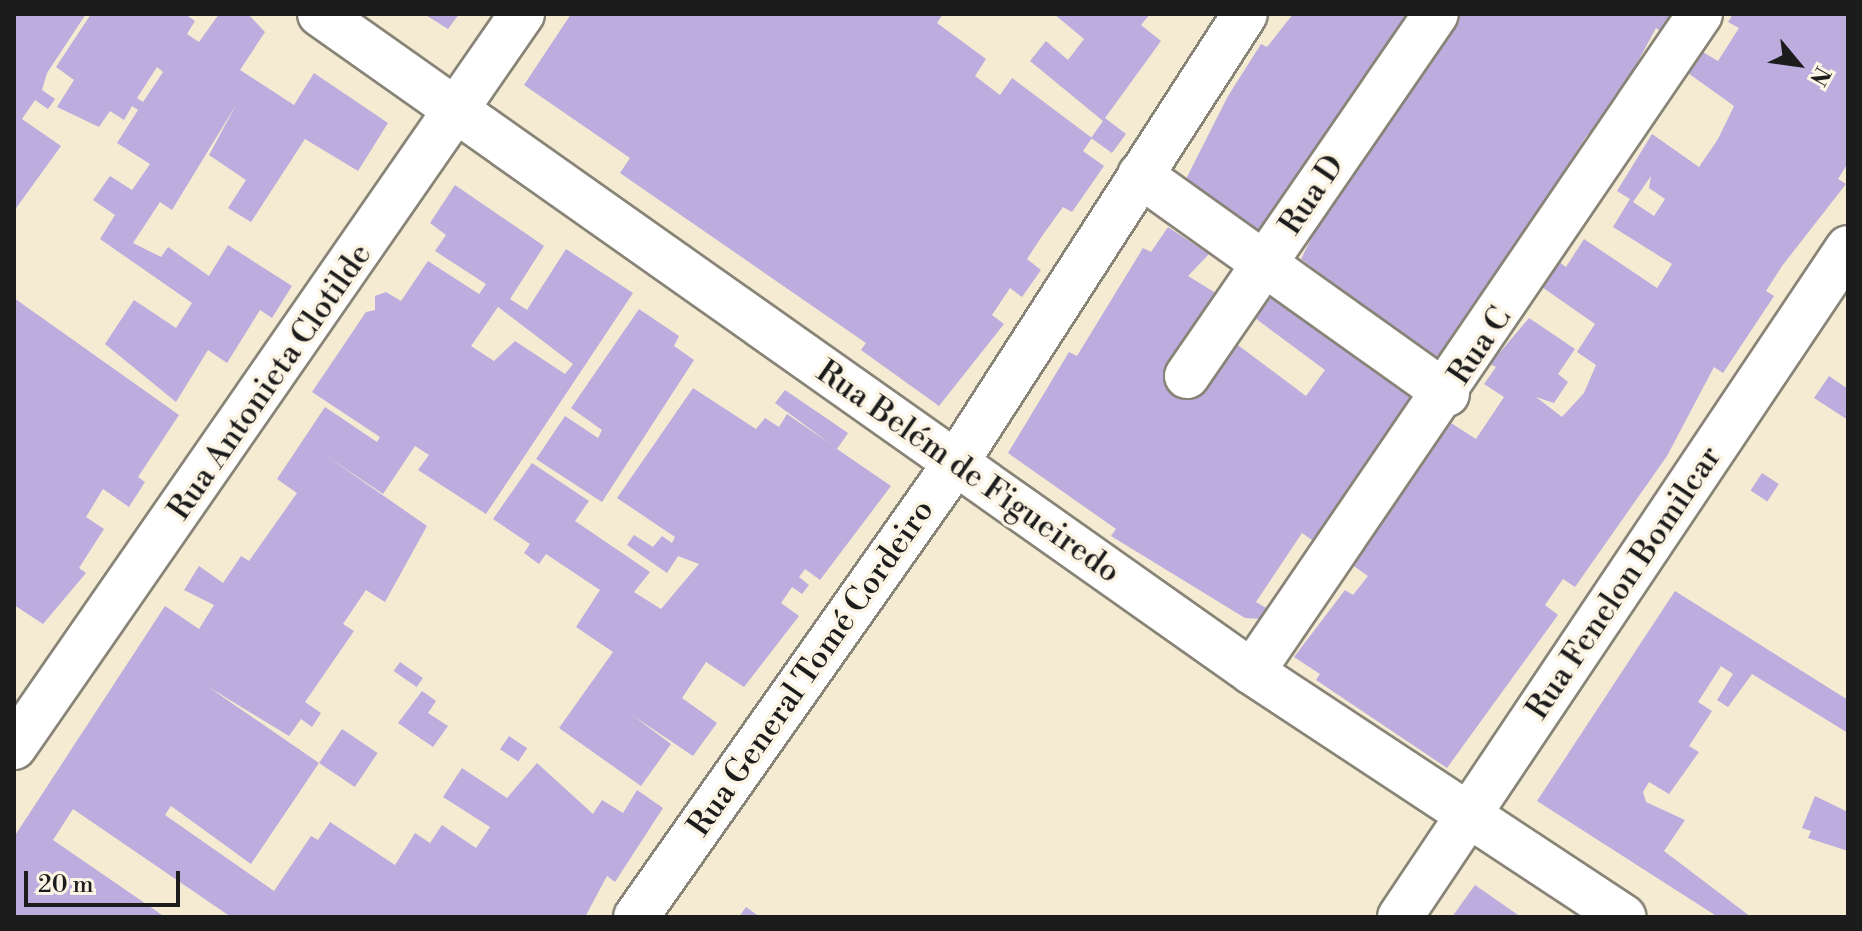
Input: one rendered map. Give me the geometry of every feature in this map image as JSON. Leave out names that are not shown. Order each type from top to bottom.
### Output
[{"type":"street","name":"Rua Belém de Figueiredo","points":[[320,14],[1252,672],[1624,917]]},
{"type":"street","name":"Rua Antonieta Clotilde","points":[[14,747],[459,112],[522,14]]},
{"type":"street","name":"Rua General Tomé Cordeiro","points":[[636,917],[955,464],[1245,14]]},
{"type":"street","name":"Rua D","points":[[1187,376],[1436,14]]},
{"type":"street","name":"Rua C","points":[[1252,672],[1447,394],[1700,14]]},
{"type":"street","points":[[1140,175],[1447,394]]},
{"type":"street","name":"Rua Fenelon Bomilcar","points":[[1400,917],[1848,248]]},
{"type":"building","points":[[14,14],[86,14],[47,73],[42,90],[55,99],[48,109],[35,100],[22,119],[61,146],[14,211]]},
{"type":"building","points":[[91,14],[185,14],[195,21],[187,34],[199,42],[219,14],[248,14],[265,32],[240,70],[294,105],[314,73],[388,123],[358,171],[305,139],[251,222],[228,208],[246,180],[209,155],[236,105],[172,210],[160,202],[133,243],[161,257],[168,247],[209,276],[228,245],[292,286],[272,318],[260,310],[227,363],[208,350],[176,402],[105,344],[134,300],[176,328],[192,303],[100,239],[115,215],[93,200],[110,176],[132,190],[150,164],[117,143],[138,110],[132,106],[124,120],[110,111],[99,127],[57,107],[74,80],[56,67]],"holes":[[[157,67],[163,72],[143,102],[137,98]]]},
{"type":"building","points":[[424,14],[459,14],[448,29]]},
{"type":"building","points":[[571,14],[943,14],[937,23],[986,59],[975,76],[1000,95],[1012,78],[1092,138],[1083,151],[1104,166],[1072,212],[1063,207],[1042,236],[1027,259],[1041,270],[1022,297],[1010,288],[992,315],[1004,324],[939,406],[861,350],[866,343],[620,173],[630,158],[524,85]]},
{"type":"building","points":[[1054,14],[1150,14],[1141,25],[1161,41],[1105,118],[1126,134],[1112,153],[1091,138],[1103,121],[1030,61],[1046,41],[1068,60],[1084,39]]},
{"type":"building","points":[[1293,14],[1413,14],[1391,55],[1383,50],[1367,74],[1375,80],[1260,231],[1186,179],[1228,96],[1261,44],[1267,47]]},
{"type":"building","points":[[1457,14],[1673,14],[1662,32],[1656,28],[1595,141],[1587,135],[1571,161],[1577,165],[1439,362],[1301,259],[1333,195]]},
{"type":"building","points":[[1733,14],[1848,14],[1848,163],[1838,179],[1846,184],[1782,266],[1766,291],[1774,296],[1723,373],[1714,367],[1667,456],[1575,587],[1563,579],[1545,605],[1558,615],[1447,768],[1316,680],[1320,674],[1294,657],[1345,590],[1353,595],[1368,576],[1348,562],[1451,423],[1476,439],[1504,397],[1484,384],[1496,367],[1490,364],[1529,318],[1575,349],[1558,374],[1568,382],[1554,403],[1536,397],[1562,417],[1584,393],[1596,365],[1577,352],[1595,324],[1542,287],[1559,262],[1566,267],[1584,239],[1657,288],[1672,264],[1613,227],[1630,199],[1617,191],[1652,134],[1699,167],[1718,139],[1734,106],[1688,73],[1701,51],[1718,61],[1739,28],[1728,22]],"holes":[[[1651,176],[1649,188],[1665,199],[1654,216],[1633,202]]]},
{"type":"building","points":[[455,185],[544,246],[510,299],[527,310],[566,249],[633,293],[486,514],[418,470],[429,455],[415,446],[383,494],[325,455],[427,526],[385,602],[366,590],[343,624],[354,631],[305,702],[321,713],[312,727],[301,719],[289,736],[207,686],[319,763],[251,864],[171,806],[165,815],[274,891],[311,836],[318,840],[330,822],[395,865],[415,833],[430,843],[442,825],[476,848],[490,827],[443,797],[462,768],[507,798],[537,763],[593,814],[602,800],[623,813],[637,790],[663,808],[615,882],[607,876],[585,917],[231,917],[73,809],[53,840],[165,917],[14,917],[14,837],[165,606],[199,629],[214,605],[184,590],[199,566],[223,583],[241,556],[249,561],[297,493],[277,479],[325,407],[377,442],[380,437],[312,392],[366,312],[375,310],[375,296],[386,292],[401,301],[428,261],[479,294],[486,284],[435,251],[446,235],[430,223]],"holes":[[[498,307],[573,364],[565,374],[515,341],[494,361],[471,346]]]},
{"type":"building","points":[[1168,227],[1209,254],[1188,276],[1224,298],[1169,379],[1195,397],[1217,368],[1227,337],[1306,396],[1325,370],[1255,318],[1276,291],[1414,399],[1315,542],[1302,533],[1256,602],[1268,609],[1261,619],[1245,618],[1111,536],[1116,529],[1008,453],[1069,352],[1077,356],[1143,248],[1151,252]]},
{"type":"building","points":[[14,298],[179,415],[138,477],[145,482],[129,507],[103,489],[86,517],[104,529],[79,568],[86,573],[43,624],[14,605]]},
{"type":"building","points":[[639,309],[679,336],[674,346],[694,360],[602,502],[536,459],[565,416],[598,438],[602,430],[571,408]]},
{"type":"building","points":[[1829,376],[1848,389],[1848,420],[1814,398]]},
{"type":"building","points":[[693,388],[756,429],[765,418],[779,427],[787,414],[832,445],[775,403],[785,390],[848,433],[837,449],[891,486],[820,580],[805,569],[799,577],[809,585],[802,594],[792,587],[781,603],[799,616],[744,687],[706,662],[682,698],[717,723],[693,756],[632,715],[671,744],[641,786],[559,728],[613,652],[576,627],[600,590],[546,554],[539,564],[524,553],[530,544],[493,519],[532,463],[589,501],[575,521],[650,572],[634,592],[661,609],[699,564],[678,556],[667,573],[627,545],[634,535],[653,547],[662,536],[672,543],[675,537],[617,498]]},
{"type":"building","points":[[1762,473],[1779,484],[1767,502],[1751,491]]},
{"type":"building","points":[[1675,591],[1848,700],[1848,733],[1752,674],[1728,707],[1717,700],[1733,674],[1721,666],[1698,702],[1712,711],[1689,746],[1699,752],[1669,794],[1649,782],[1643,792],[1646,802],[1685,820],[1664,851],[1751,917],[1718,917],[1537,801]]},
{"type":"building","points":[[400,662],[423,678],[417,687],[394,671]]},
{"type":"building","points":[[422,691],[436,701],[428,713],[448,726],[433,747],[398,723]]},
{"type":"building","points":[[342,729],[378,753],[355,787],[319,763]]},
{"type":"building","points":[[509,736],[527,748],[518,762],[500,749]]},
{"type":"building","points":[[1815,796],[1848,812],[1848,851],[1808,838],[1811,831],[1802,828]]},
{"type":"building","points":[[1475,885],[1521,917],[1452,917]]},
{"type":"building","points":[[746,907],[760,917],[739,917]]}]
